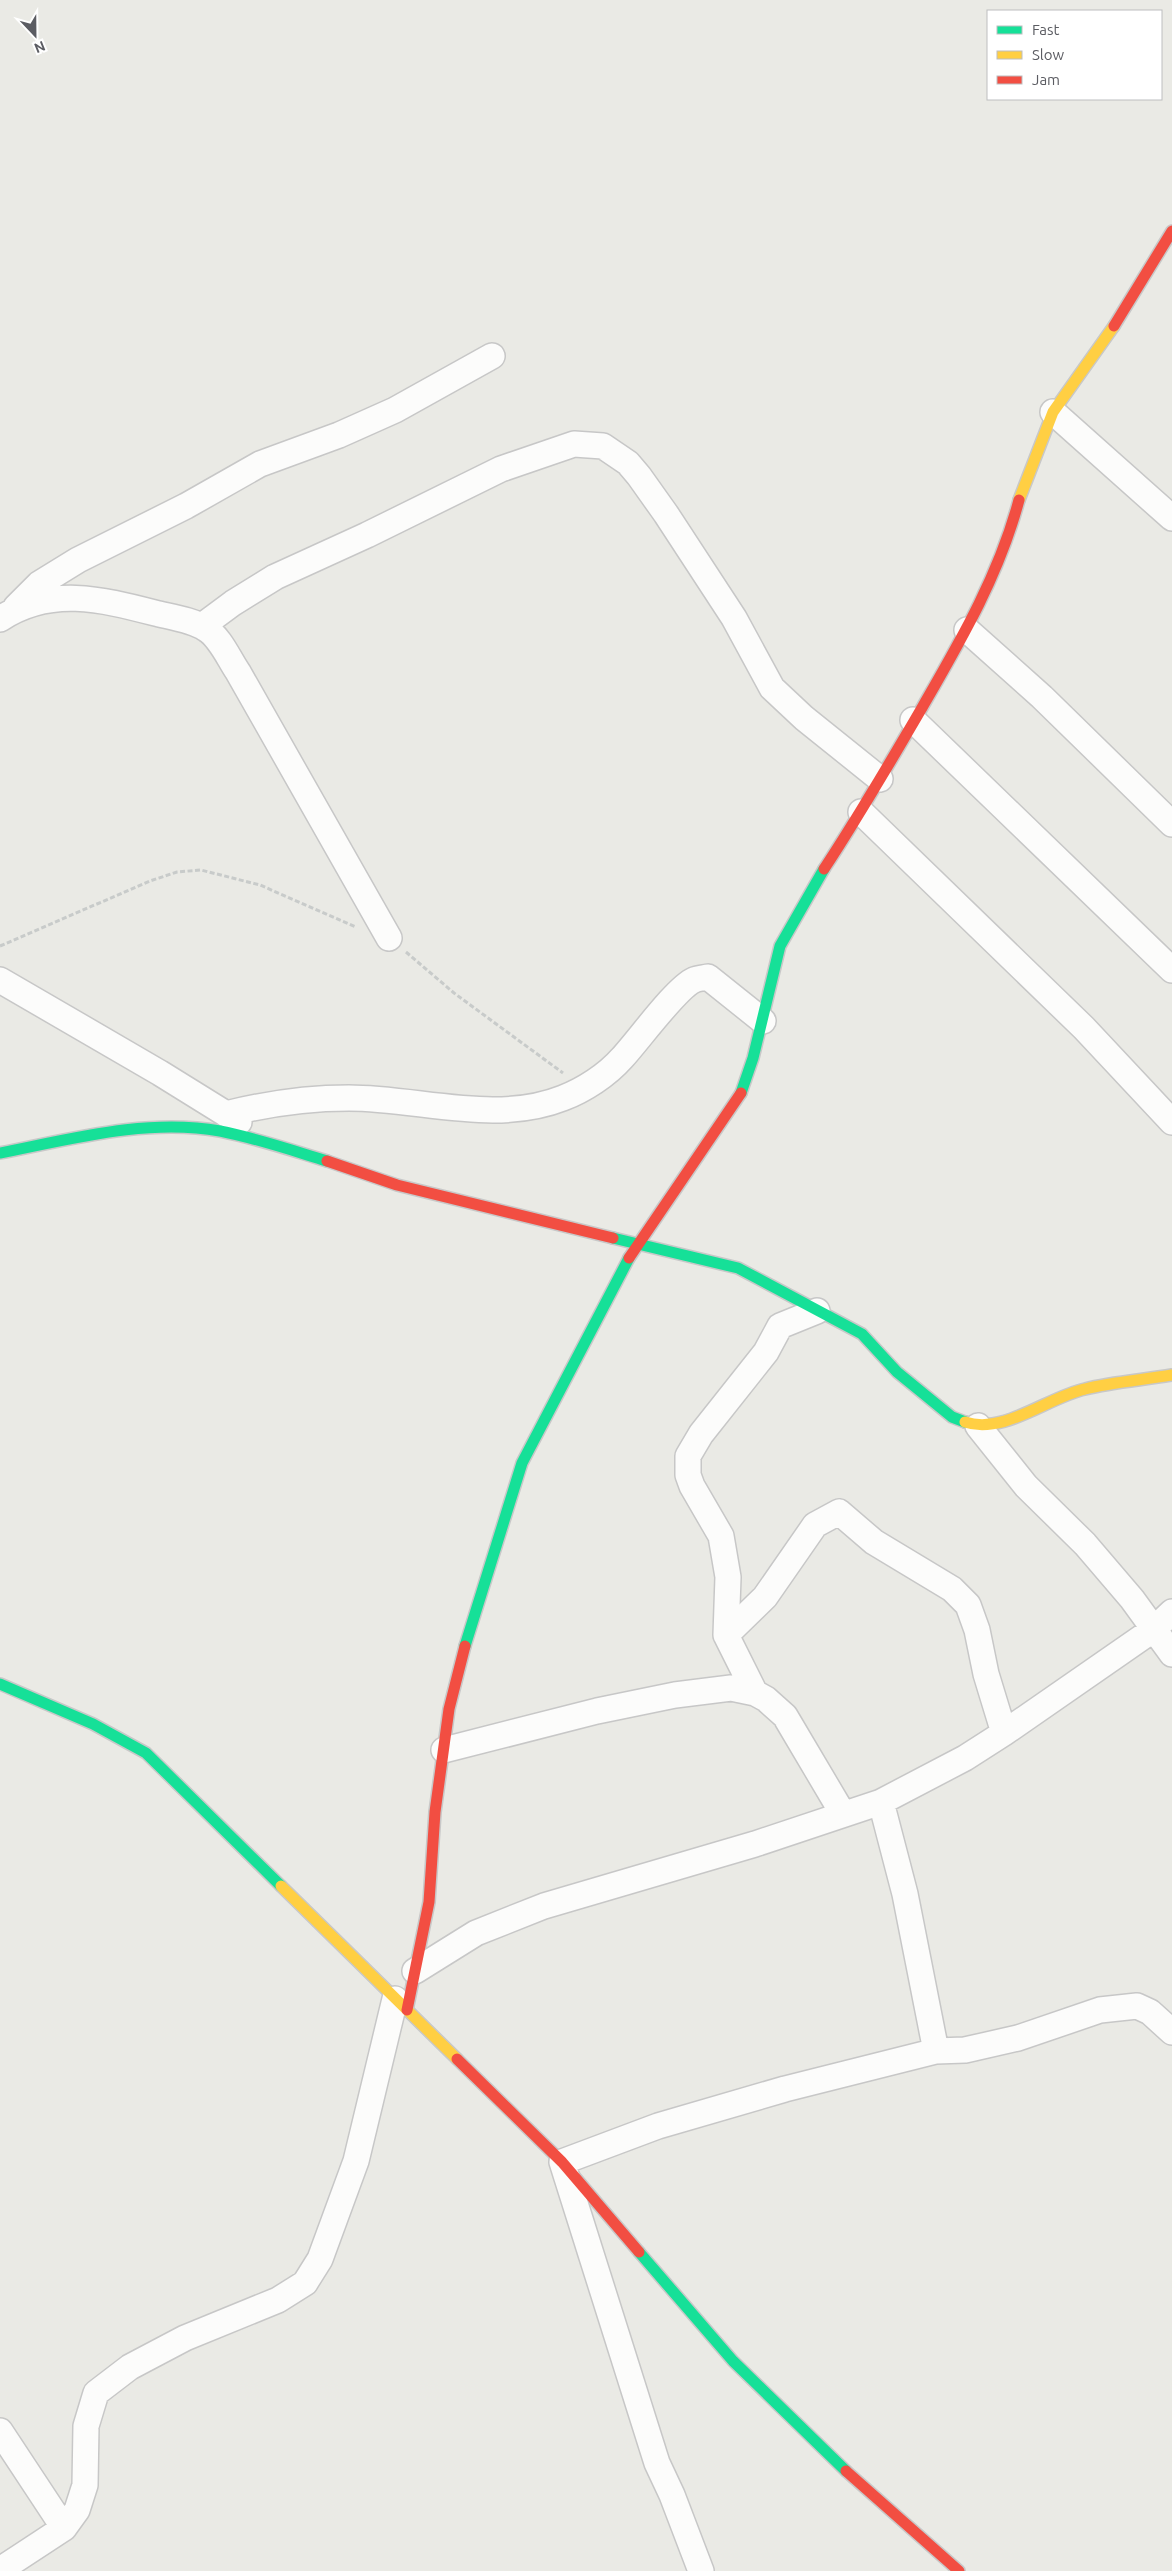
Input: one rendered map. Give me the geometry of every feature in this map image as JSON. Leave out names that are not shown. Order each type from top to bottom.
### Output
[{"type":"street","points":[[0,2570],[64,2528],[77,2510],[85,2485],[86,2426],[96,2393],[130,2367],[185,2338],[278,2300],[305,2283],[320,2259],[356,2162],[401,2005],[416,1971],[429,1902],[435,1812],[449,1709],[473,1617],[522,1463],[636,1245],[735,1105],[746,1084],[780,946],[822,872],[861,812],[967,630],[995,572],[1011,531],[1023,486],[1053,412],[1107,338],[1172,231]]},
{"type":"street","points":[[6,615],[39,584],[78,560],[186,506],[260,464],[339,435],[386,414],[492,356]]},
{"type":"street","points":[[1053,412],[1172,518]]},
{"type":"street","points":[[202,626],[233,603],[275,577],[367,535],[501,469],[574,444],[603,446],[628,463],[656,499],[724,601],[772,688],[790,706],[880,779]]},
{"type":"street","points":[[6,615],[39,602],[83,598],[138,608],[202,626],[214,636],[238,672],[389,938]]},
{"type":"street","points":[[967,630],[1048,704],[1172,824]]},
{"type":"street","points":[[913,720],[1172,970]]},
{"type":"street","points":[[861,812],[1084,1028],[1172,1122]]},
{"type":"street","points":[[226,1114],[301,1100],[350,1098],[494,1111],[530,1108],[563,1098],[585,1086],[621,1059],[678,994],[693,980],[708,977],[762,1021]]},
{"type":"street","points":[[0,980],[160,1073],[275,1144]]},
{"type":"street","points":[[0,1153],[119,1130],[165,1128],[218,1131],[275,1144],[397,1185],[636,1245],[738,1268],[862,1334],[897,1372],[952,1417],[978,1426],[1026,1486],[1102,1565],[1172,1654]]},
{"type":"street","points":[[754,1693],[726,1635],[728,1577],[720,1536],[688,1475],[688,1456],[701,1434],[766,1352],[780,1326],[817,1311]]},
{"type":"street","points":[[978,1426],[1020,1416],[1083,1389],[1172,1375]]},
{"type":"street","points":[[726,1635],[765,1597],[815,1525],[839,1512],[874,1542],[952,1589],[968,1605],[977,1630],[986,1674],[1004,1733]]},
{"type":"street","points":[[416,1971],[476,1933],[544,1906],[755,1844],[882,1802],[965,1758],[1004,1733],[1154,1629],[1172,1612]]},
{"type":"street","points":[[0,1684],[118,1735],[146,1753],[562,2162],[733,2361],[829,2456],[959,2571]]},
{"type":"street","points":[[444,1750],[597,1711],[675,1694],[731,1688],[754,1693],[766,1699],[785,1716],[842,1814]]},
{"type":"street","points":[[882,1802],[904,1894],[936,2050]]},
{"type":"street","points":[[562,2162],[667,2123],[785,2089],[936,2050],[965,2050],[1018,2038],[1100,2010],[1137,2006],[1161,2011],[1172,2032]]},
{"type":"street","points":[[562,2162],[657,2463],[672,2495],[701,2571]]},
{"type":"street","points":[[1,2435],[64,2528]]},
{"type":"path","points":[[0,946],[150,881],[177,872],[200,870],[260,885],[347,923],[389,938],[443,984],[547,1063],[585,1086]]},
{"type":"traffic: fast","points":[[741,1093],[753,1058],[780,946],[824,869]]},
{"type":"traffic: fast","points":[[0,1153],[82,1136],[165,1127],[220,1131],[274,1144],[327,1161]]},
{"type":"traffic: fast","points":[[613,1238],[738,1268],[862,1334],[897,1372],[952,1417],[965,1422]]},
{"type":"traffic: fast","points":[[465,1646],[522,1463],[629,1258]]},
{"type":"traffic: fast","points":[[0,1684],[93,1724],[146,1753],[281,1886]]},
{"type":"traffic: fast","points":[[639,2252],[733,2361],[846,2471]]},
{"type":"traffic: slow","points":[[1019,500],[1053,412],[1114,326]]},
{"type":"traffic: slow","points":[[965,1422],[980,1425],[995,1423],[1026,1413],[1056,1399],[1085,1389],[1172,1375]]},
{"type":"traffic: slow","points":[[281,1886],[457,2059]]},
{"type":"traffic: jam","points":[[1114,326],[1172,231]]},
{"type":"traffic: jam","points":[[824,869],[887,768],[965,632],[1001,555],[1019,500]]},
{"type":"traffic: jam","points":[[629,1258],[741,1093]]},
{"type":"traffic: jam","points":[[327,1161],[397,1185],[613,1238]]},
{"type":"traffic: jam","points":[[407,2010],[429,1902],[435,1812],[449,1709],[465,1646]]},
{"type":"traffic: jam","points":[[457,2059],[562,2162],[639,2252]]},
{"type":"traffic: jam","points":[[846,2471],[959,2571]]}]
